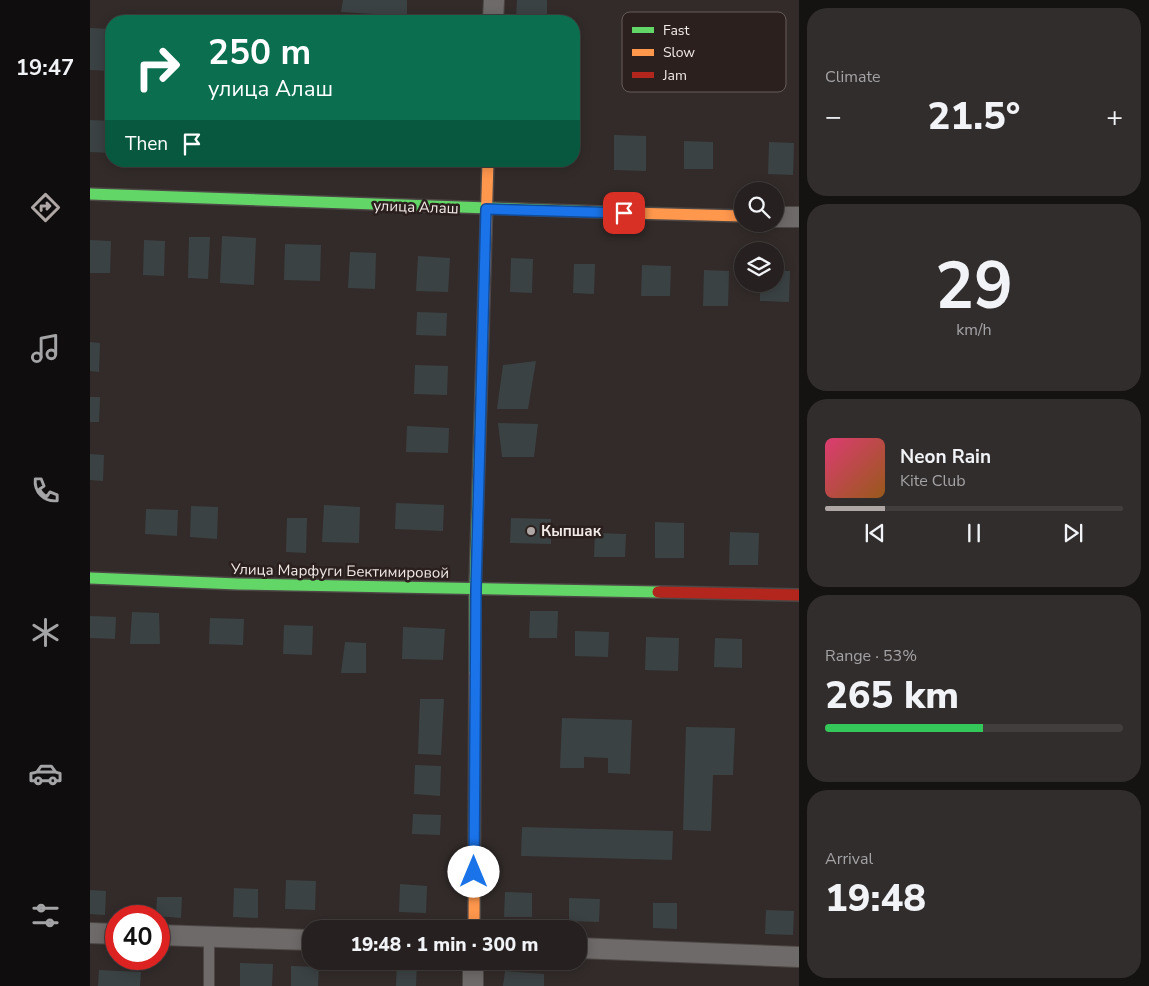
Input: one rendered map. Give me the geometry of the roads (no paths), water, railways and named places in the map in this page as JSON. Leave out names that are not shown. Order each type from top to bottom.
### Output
[{"type":"street","points":[[493,15],[494,0]]},
{"type":"street","points":[[474,920],[476,589],[488,167]]},
{"type":"street","name":"улица Алаш","points":[[90,194],[486,209],[734,216]]},
{"type":"street","points":[[784,216],[799,217]]},
{"type":"street","name":"Улица Марфуги Бектимировой","points":[[90,578],[238,584],[799,595]]},
{"type":"street","points":[[90,933],[105,934]]},
{"type":"street","points":[[170,935],[302,940]]},
{"type":"street","points":[[587,948],[799,957]]},
{"type":"street","points":[[473,970],[473,986]]},
{"type":"lane","points":[[209,936],[209,986]]},
{"type":"place","name":"Кыпшак","points":[[531,531]]}]
